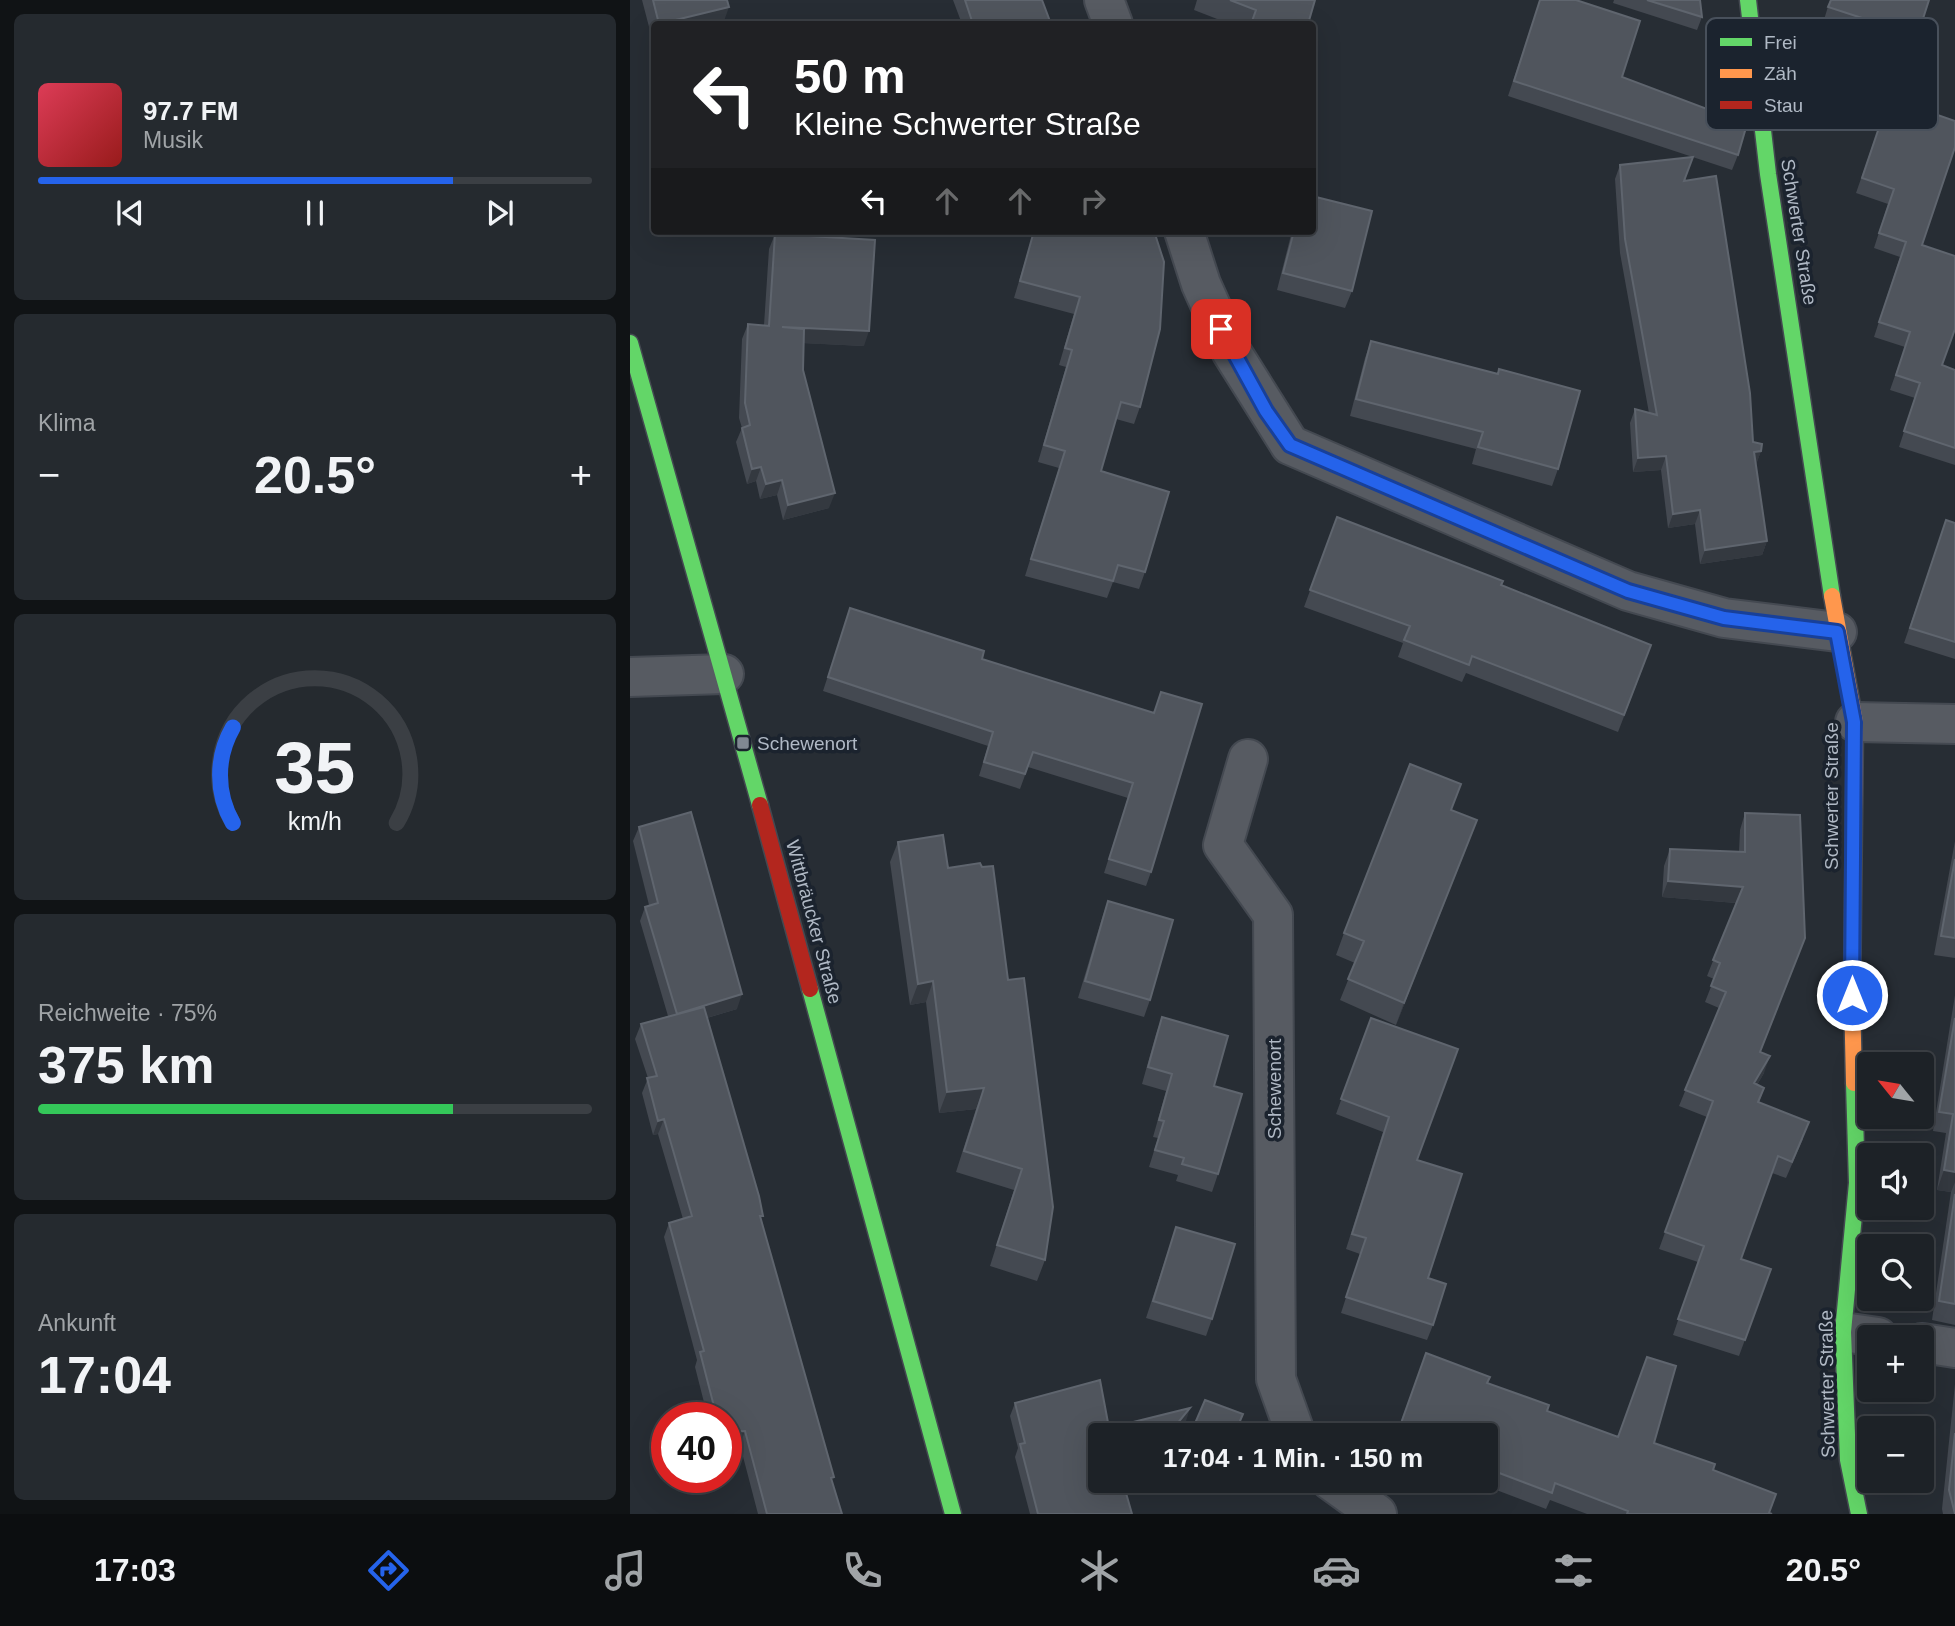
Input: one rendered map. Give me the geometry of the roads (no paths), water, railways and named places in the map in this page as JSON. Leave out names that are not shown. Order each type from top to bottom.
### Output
[{"type":"street","points":[[1104,0],[1112,21]]},
{"type":"street","name":"Schwerter Straße","points":[[1748,0],[1750,18]]},
{"type":"street","name":"Schwerter Straße","points":[[1763,130],[1837,632],[1854,722],[1852,995],[1861,1325]]},
{"type":"street","points":[[1185,235],[1201,284],[1231,351],[1290,445],[1628,591],[1724,618],[1837,632]]},
{"type":"street","name":"Wittbräucker Straße","points":[[630,343],[724,674],[953,1514]]},
{"type":"street","points":[[630,677],[724,674]]},
{"type":"street","points":[[1854,722],[1955,724]]},
{"type":"street","name":"Schewenort","points":[[1248,759],[1223,845],[1273,915],[1276,1378],[1292,1423]]},
{"type":"street","points":[[1934,1345],[1955,1348]]},
{"type":"street","name":"Schwerter Straße","points":[[1857,1377],[1849,1460],[1859,1514]]},
{"type":"street","points":[[1347,1493],[1377,1514]]},
{"type":"place","name":"Schewenort","points":[[743,743]]}]
